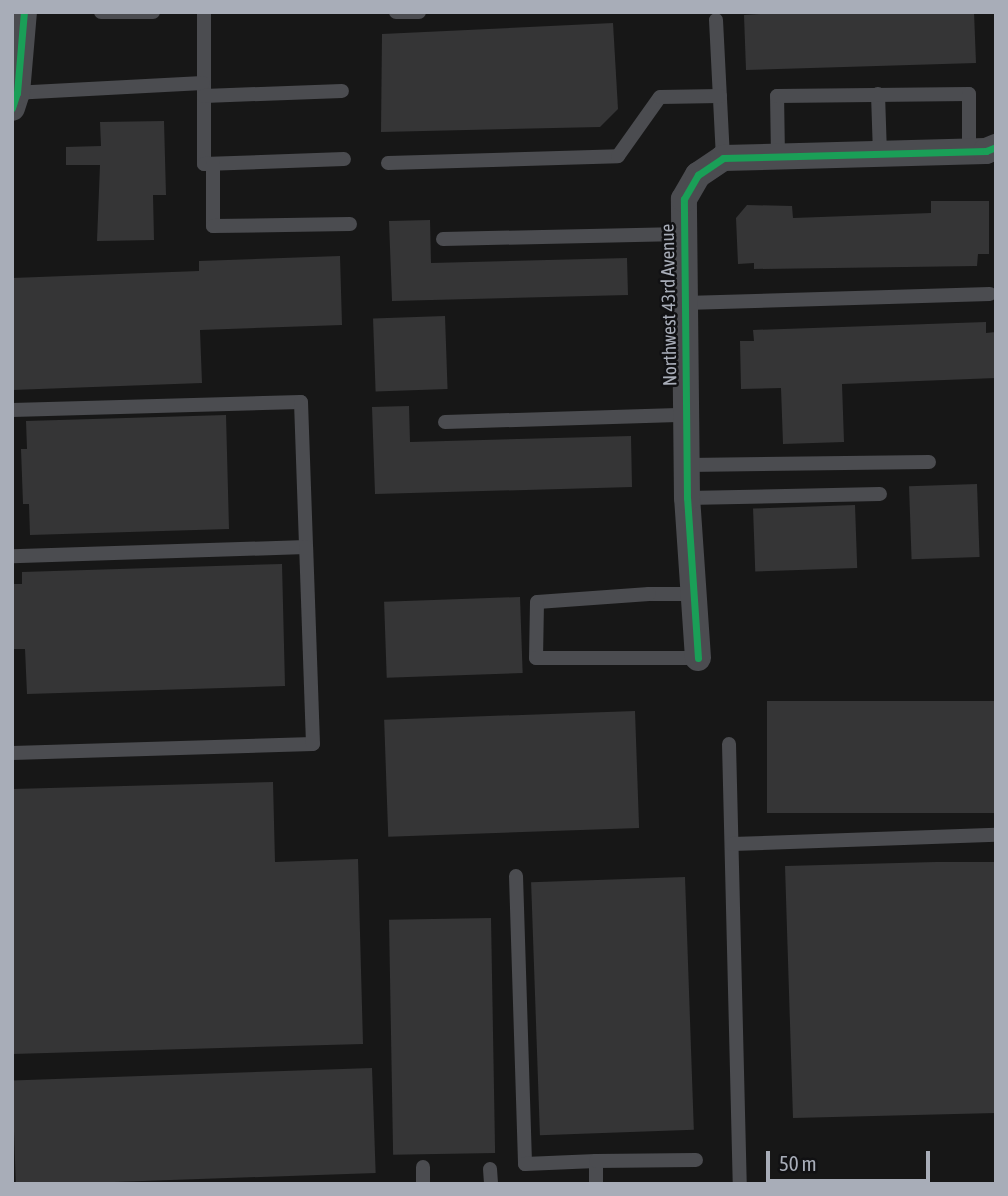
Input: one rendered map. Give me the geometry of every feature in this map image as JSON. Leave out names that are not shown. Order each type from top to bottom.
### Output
[{"type":"street","points":[[14,98],[24,12]]},
{"type":"street","points":[[723,159],[969,152],[986,151],[996,147]]},
{"type":"street","name":"Northwest 43rd Avenue","points":[[698,658],[687,498],[682,234],[684,200],[698,175],[723,159]]},
{"type":"lane","points":[[101,12],[153,12]]},
{"type":"lane","points":[[204,12],[204,164],[344,159]]},
{"type":"lane","points":[[396,12],[419,12]]},
{"type":"lane","points":[[716,20],[723,159]]},
{"type":"lane","points":[[14,98],[204,89],[342,91]]},
{"type":"lane","points":[[878,94],[880,154]]},
{"type":"lane","points":[[778,157],[778,96],[969,94],[969,152]]},
{"type":"lane","points":[[388,163],[618,156],[660,97],[720,96]]},
{"type":"lane","points":[[213,164],[213,226],[350,224]]},
{"type":"lane","points":[[443,239],[682,234]]},
{"type":"lane","points":[[685,303],[990,294]]},
{"type":"lane","points":[[12,411],[301,402],[313,744],[12,753]]},
{"type":"lane","points":[[445,422],[686,415]]},
{"type":"lane","points":[[687,465],[929,461]]},
{"type":"lane","points":[[687,498],[880,494]]},
{"type":"lane","points":[[12,556],[306,547]]},
{"type":"lane","points":[[694,594],[649,594],[537,602],[536,659],[698,658]]},
{"type":"lane","points":[[729,744],[740,1184]]},
{"type":"lane","points":[[732,844],[996,835]]},
{"type":"lane","points":[[516,876],[524,1164],[696,1160]]},
{"type":"lane","points":[[596,1161],[596,1184]]},
{"type":"lane","points":[[423,1167],[423,1184]]},
{"type":"building","points":[[793,12],[974,12],[976,63],[746,70],[744,15]]},
{"type":"building","points":[[613,23],[618,109],[600,127],[381,132],[382,34]]},
{"type":"building","points":[[164,121],[166,195],[153,195],[154,240],[97,241],[100,165],[66,165],[66,147],[101,146],[100,122]]},
{"type":"building","points":[[931,201],[989,201],[989,254],[978,254],[977,266],[754,269],[754,263],[738,264],[736,218],[747,205],[792,206],[793,218],[931,213]]},
{"type":"building","points":[[430,220],[431,263],[627,258],[628,295],[392,301],[389,221]]},
{"type":"building","points":[[340,256],[342,325],[200,330],[202,383],[12,390],[12,278],[199,271],[199,261]]},
{"type":"building","points":[[445,316],[448,389],[376,391],[373,319]]},
{"type":"building","points":[[986,322],[986,333],[996,332],[996,378],[842,384],[844,442],[783,444],[781,388],[741,389],[740,341],[754,341],[753,330]]},
{"type":"building","points":[[409,406],[410,442],[631,436],[632,487],[375,494],[372,407]]},
{"type":"building","points":[[226,415],[229,529],[30,535],[29,504],[23,504],[21,449],[27,449],[26,421]]},
{"type":"building","points":[[977,484],[980,557],[912,559],[909,486]]},
{"type":"building","points":[[855,505],[857,568],[755,572],[753,509]]},
{"type":"building","points":[[282,564],[285,686],[27,694],[25,649],[12,649],[12,584],[22,584],[22,572]]},
{"type":"building","points":[[520,597],[523,673],[387,678],[384,602]]},
{"type":"building","points":[[767,701],[996,701],[996,813],[767,813]]},
{"type":"building","points":[[635,711],[639,828],[388,837],[384,720]]},
{"type":"building","points":[[273,782],[275,862],[358,859],[363,1044],[12,1054],[12,789]]},
{"type":"building","points":[[996,862],[996,1113],[793,1118],[785,866]]},
{"type":"building","points":[[685,877],[694,1130],[540,1135],[531,882]]},
{"type":"building","points":[[491,918],[495,1153],[393,1155],[389,920]]},
{"type":"building","points":[[372,1068],[376,1173],[16,1184],[12,1081]]},
{"type":"cycle path","points":[[12,108],[17,93],[24,12]]},
{"type":"cycle path","points":[[698,658],[687,498],[684,199],[698,175],[723,158],[986,151],[996,147]]}]
